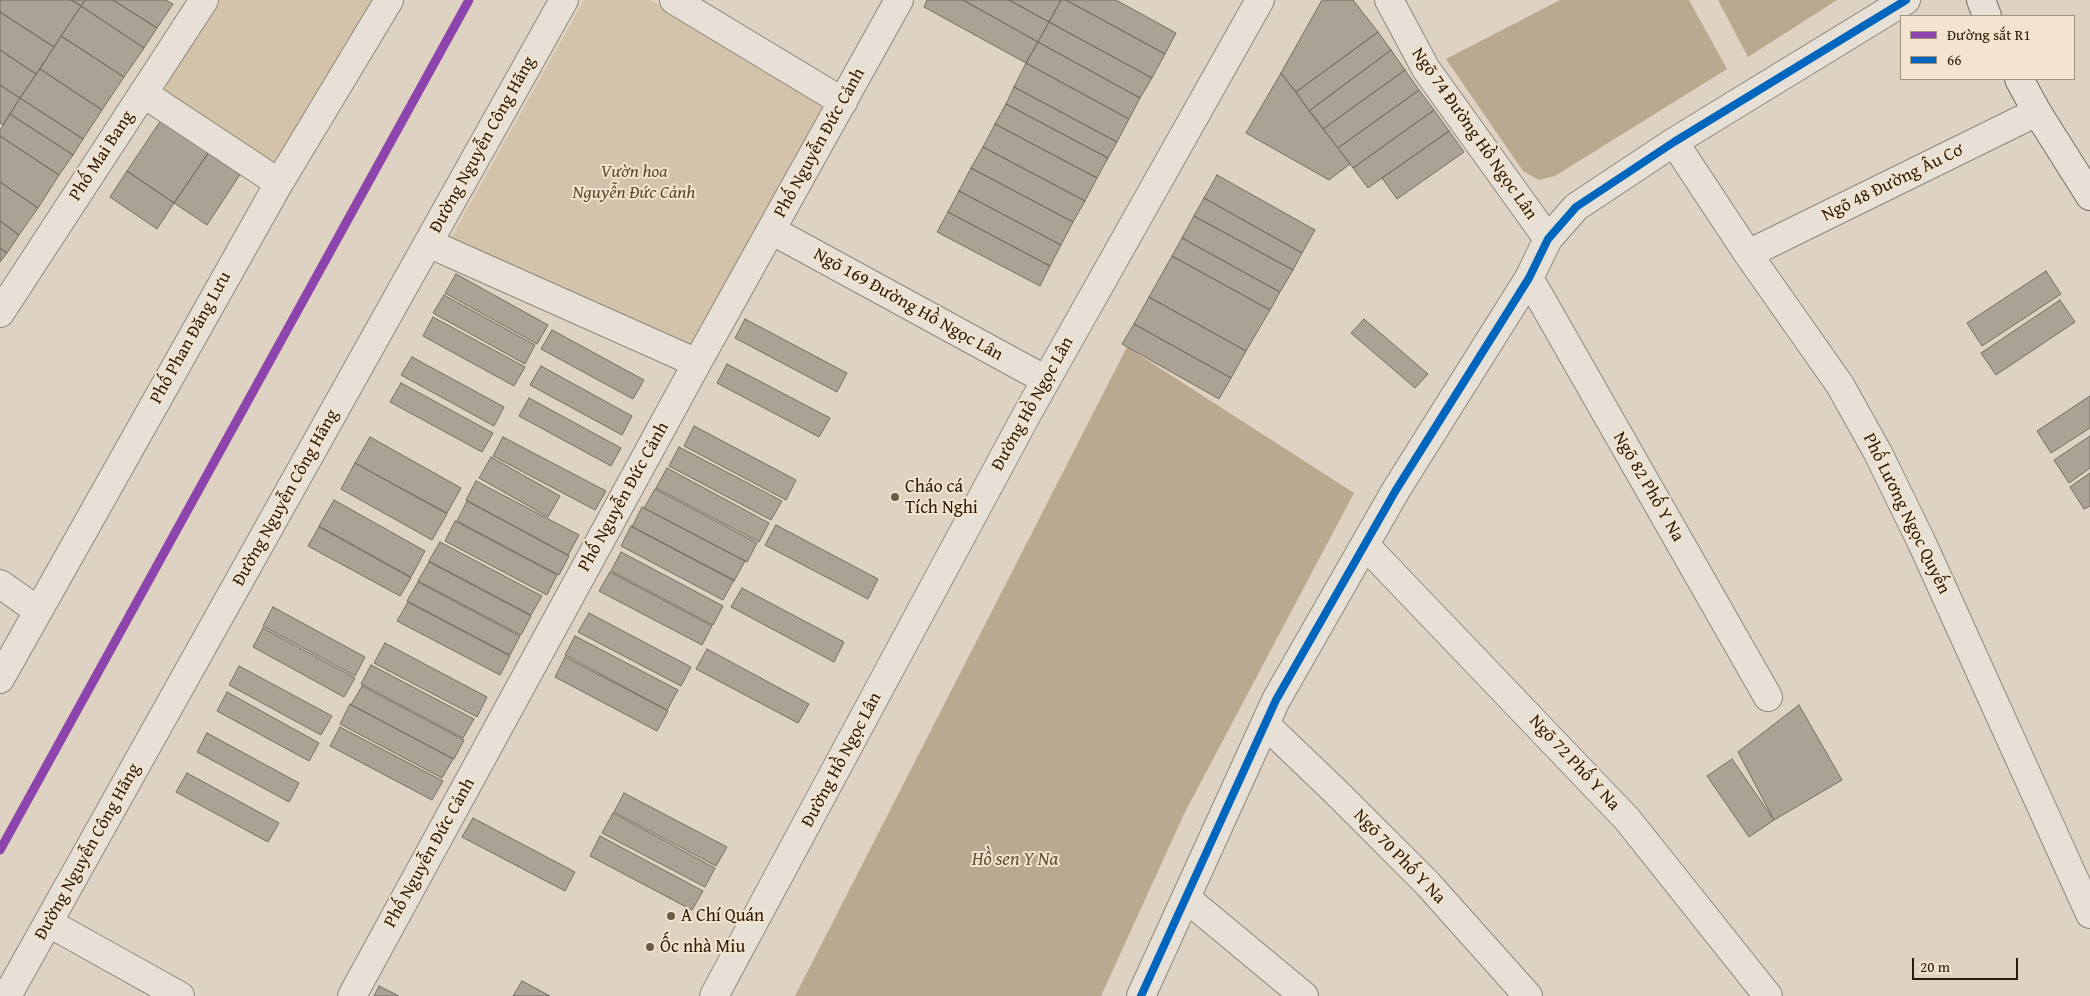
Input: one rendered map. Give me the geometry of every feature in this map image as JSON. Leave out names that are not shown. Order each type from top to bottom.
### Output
[{"type":"street","name":"Phố Mai Bang","points":[[0,312],[204,0]]},
{"type":"street","name":"Phố Phan Đăng Lưu","points":[[0,679],[279,184],[389,0]]},
{"type":"street","name":"Đường Nguyễn Công Hãng","points":[[6,996],[49,923],[564,0]]},
{"type":"street","points":[[674,0],[842,102]]},
{"type":"street","name":"Phố Nguyễn Đức Cảnh","points":[[352,996],[697,363],[899,0]]},
{"type":"street","name":"Đường Hồ Ngọc Lân","points":[[714,996],[1046,380],[1260,0]]},
{"type":"street","name":"Ngõ 74 Đường Hồ Ngọc Lân","points":[[1389,0],[1426,69],[1548,239]]},
{"type":"street","points":[[1141,996],[1276,700],[1396,490],[1529,278],[1548,239],[1576,207],[1674,142],[1906,0]]},
{"type":"street","points":[[1981,0],[1987,15]]},
{"type":"street","points":[[2021,80],[2037,112],[2090,196]]},
{"type":"street","points":[[144,93],[279,184]]},
{"type":"street","name":"Ngõ 48 Đường Âu Cơ","points":[[1748,254],[2037,112]]},
{"type":"street","name":"Phố Lương Ngọc Quyến","points":[[1674,142],[1748,254],[1840,385],[1878,453],[1922,542],[2090,914]]},
{"type":"street","name":"Ngõ 169 Đường Hồ Ngọc Lân","points":[[771,230],[1046,380]]},
{"type":"street","points":[[428,243],[697,363]]},
{"type":"street","name":"Ngõ 82 Phố Y Na","points":[[1529,278],[1768,697]]},
{"type":"street","name":"Ngõ 72 Phố Y Na","points":[[1365,545],[1627,819],[1768,996]]},
{"type":"street","points":[[0,584],[38,610]]},
{"type":"street","name":"Ngõ 70 Phố Y Na","points":[[1265,724],[1336,792],[1426,883],[1528,996]]},
{"type":"street","points":[[1186,898],[1304,996]]},
{"type":"street","points":[[49,923],[180,996]]},
{"type":"green space","points":[[208,0],[382,0],[275,171],[151,95]]},
{"type":"green space","name":"Vườn hoa Nguyễn Đức Cảnh","points":[[584,0],[650,0],[825,105],[694,356],[447,245]]},
{"type":"water","points":[[1560,0],[1689,0],[1727,69],[1555,176],[1539,180],[1523,171],[1446,59]]},
{"type":"water","points":[[1718,0],[1837,0],[1748,57]]},
{"type":"water","name":"Hồ sen Y Na","points":[[1127,347],[1354,493],[1185,812],[1101,996],[795,996]]},
{"type":"building","points":[[0,0],[71,0],[81,6],[54,47],[0,12]]},
{"type":"building","points":[[71,0],[85,0],[81,6]]},
{"type":"building","points":[[85,0],[113,0],[157,28],[144,48],[81,6]]},
{"type":"building","points":[[113,0],[166,0],[173,4],[157,28]]},
{"type":"building","points":[[927,0],[963,0],[1038,42],[1026,63],[924,7]]},
{"type":"building","points":[[963,0],[1009,0],[1049,22],[1038,42]]},
{"type":"building","points":[[1009,0],[1061,0],[1049,22]]},
{"type":"building","points":[[1061,0],[1066,0],[1165,54],[1152,78],[1049,22]]},
{"type":"building","points":[[1066,0],[1116,0],[1176,33],[1165,54]]},
{"type":"building","points":[[1322,0],[1353,0],[1378,32],[1296,92],[1281,73]]},
{"type":"building","points":[[81,6],[144,48],[124,77],[61,36]]},
{"type":"building","points":[[0,12],[54,47],[36,74],[0,50]]},
{"type":"building","points":[[1049,22],[1152,78],[1140,98],[1038,42]]},
{"type":"building","points":[[1378,32],[1391,50],[1309,111],[1296,92]]},
{"type":"building","points":[[61,36],[124,77],[102,110],[40,69]]},
{"type":"building","points":[[1038,42],[1140,98],[1129,119],[1026,63]]},
{"type":"building","points":[[0,50],[36,74],[20,98],[0,85]]},
{"type":"building","points":[[1391,50],[1405,70],[1323,129],[1309,111]]},
{"type":"building","points":[[1026,63],[1129,119],[1117,142],[1014,87]]},
{"type":"building","points":[[40,69],[102,110],[83,139],[20,98]]},
{"type":"building","points":[[1405,70],[1419,90],[1338,148],[1323,129]]},
{"type":"building","points":[[1281,73],[1350,164],[1329,180],[1246,133]]},
{"type":"building","points":[[0,85],[20,98],[3,125],[0,123]]},
{"type":"building","points":[[1014,87],[1117,142],[1108,158],[1006,104]]},
{"type":"building","points":[[1419,90],[1434,110],[1353,168],[1338,148]]},
{"type":"building","points":[[20,98],[83,139],[73,155],[10,114]]},
{"type":"building","points":[[1006,104],[1108,158],[1097,178],[995,124]]},
{"type":"building","points":[[1434,110],[1449,131],[1368,188],[1353,168]]},
{"type":"building","points":[[10,114],[73,155],[59,175],[0,136],[0,130]]},
{"type":"building","points":[[161,120],[209,152],[174,203],[127,171]]},
{"type":"building","points":[[995,124],[1097,178],[1085,201],[983,147]]},
{"type":"building","points":[[1449,131],[1464,152],[1397,199],[1382,178]]},
{"type":"building","points":[[0,136],[59,175],[38,208],[0,182]]},
{"type":"building","points":[[983,147],[1085,201],[1073,222],[971,168]]},
{"type":"building","points":[[209,152],[241,173],[207,225],[174,203]]},
{"type":"building","points":[[971,168],[1073,222],[1061,245],[959,191]]},
{"type":"building","points":[[127,171],[174,203],[157,229],[110,197]]},
{"type":"building","points":[[1217,175],[1315,230],[1302,253],[1204,198]]},
{"type":"building","points":[[0,182],[38,208],[19,235],[0,221]]},
{"type":"building","points":[[959,191],[1061,245],[1050,266],[948,212]]},
{"type":"building","points":[[1204,198],[1302,253],[1293,270],[1194,216]]},
{"type":"building","points":[[948,212],[1050,266],[1040,286],[937,232]]},
{"type":"building","points":[[1194,216],[1293,270],[1280,292],[1182,238]]},
{"type":"building","points":[[0,221],[19,235],[7,253],[0,248]]},
{"type":"building","points":[[1182,238],[1280,292],[1270,310],[1172,256]]},
{"type":"building","points":[[0,248],[7,253],[0,262]]},
{"type":"building","points":[[1172,256],[1270,310],[1246,351],[1149,297]]},
{"type":"building","points":[[2046,271],[2061,294],[1982,346],[1967,323]]},
{"type":"building","points":[[456,274],[548,325],[537,344],[445,293]]},
{"type":"building","points":[[444,295],[535,345],[525,364],[433,313]]},
{"type":"building","points":[[1149,297],[1246,351],[1231,378],[1134,324]]},
{"type":"building","points":[[2060,300],[2075,322],[1996,375],[1981,353]]},
{"type":"building","points":[[433,317],[525,367],[514,386],[423,336]]},
{"type":"building","points":[[745,319],[847,373],[837,392],[735,338]]},
{"type":"building","points":[[1364,319],[1428,374],[1415,388],[1351,333]]},
{"type":"building","points":[[1134,324],[1231,378],[1219,399],[1122,344]]},
{"type":"building","points":[[552,330],[644,380],[633,399],[541,349]]},
{"type":"building","points":[[412,357],[504,407],[494,426],[401,375]]},
{"type":"building","points":[[727,364],[830,418],[819,437],[717,383]]},
{"type":"building","points":[[541,366],[632,416],[622,435],[530,385]]},
{"type":"building","points":[[401,383],[493,433],[482,452],[390,402]]},
{"type":"building","points":[[2090,396],[2090,428],[2051,453],[2037,431]]},
{"type":"building","points":[[529,398],[621,448],[611,466],[519,416]]},
{"type":"building","points":[[694,426],[796,480],[786,500],[684,446]]},
{"type":"building","points":[[2090,436],[2090,468],[2069,483],[2054,460]]},
{"type":"building","points":[[370,437],[461,488],[447,513],[355,463]]},
{"type":"building","points":[[503,437],[606,491],[595,510],[493,456]]},
{"type":"building","points":[[679,447],[782,501],[771,520],[669,466]]},
{"type":"building","points":[[491,457],[560,496],[548,517],[479,478]]},
{"type":"building","points":[[355,463],[447,514],[432,540],[341,489]]},
{"type":"building","points":[[667,468],[769,523],[759,542],[656,488]]},
{"type":"building","points":[[2090,473],[2090,506],[2084,509],[2070,487]]},
{"type":"building","points":[[476,481],[579,535],[568,555],[466,500]]},
{"type":"building","points":[[655,489],[757,543],[747,562],[644,508]]},
{"type":"building","points":[[334,500],[425,551],[411,577],[319,526]]},
{"type":"building","points":[[467,501],[569,556],[559,575],[457,521]]},
{"type":"building","points":[[642,507],[745,561],[734,581],[632,527]]},
{"type":"building","points":[[455,521],[557,575],[547,595],[445,541]]},
{"type":"building","points":[[776,525],[878,579],[868,599],[765,545]]},
{"type":"building","points":[[631,526],[734,580],[723,600],[621,546]]},
{"type":"building","points":[[319,527],[411,578],[400,596],[308,546]]},
{"type":"building","points":[[440,542],[542,596],[531,615],[429,561]]},
{"type":"building","points":[[621,552],[723,606],[713,625],[611,571]]},
{"type":"building","points":[[429,562],[531,616],[521,635],[418,581]]},
{"type":"building","points":[[610,572],[712,626],[702,645],[599,591]]},
{"type":"building","points":[[418,582],[520,636],[510,655],[407,601]]},
{"type":"building","points":[[742,588],[844,642],[834,662],[731,607]]},
{"type":"building","points":[[408,602],[510,656],[500,675],[397,621]]},
{"type":"building","points":[[273,607],[365,657],[355,676],[263,626]]},
{"type":"building","points":[[589,613],[691,667],[681,686],[578,632]]},
{"type":"building","points":[[263,628],[355,678],[344,697],[253,647]]},
{"type":"building","points":[[575,636],[678,690],[667,710],[565,655]]},
{"type":"building","points":[[385,643],[487,697],[477,717],[374,663]]},
{"type":"building","points":[[707,649],[809,704],[798,723],[696,669]]},
{"type":"building","points":[[565,657],[668,711],[657,731],[555,677]]},
{"type":"building","points":[[371,665],[474,719],[463,738],[361,684]]},
{"type":"building","points":[[239,666],[332,716],[321,735],[229,685]]},
{"type":"building","points":[[362,686],[464,740],[454,759],[351,705]]},
{"type":"building","points":[[227,692],[319,743],[309,761],[217,711]]},
{"type":"building","points":[[350,704],[453,759],[442,778],[340,724]]},
{"type":"building","points":[[1799,705],[1842,780],[1774,820],[1738,752]]},
{"type":"building","points":[[340,727],[443,781],[432,800],[330,746]]},
{"type":"building","points":[[207,733],[299,783],[289,802],[197,752]]},
{"type":"building","points":[[1732,759],[1774,820],[1749,837],[1707,776]]},
{"type":"building","points":[[187,773],[279,823],[268,842],[176,792]]},
{"type":"building","points":[[624,793],[727,847],[716,866],[614,812]]},
{"type":"building","points":[[613,813],[715,868],[705,887],[602,833]]},
{"type":"building","points":[[473,818],[575,872],[565,891],[462,837]]},
{"type":"building","points":[[600,836],[703,891],[692,910],[590,856]]},
{"type":"building","points":[[522,981],[550,996],[513,996]]},
{"type":"building","points":[[379,986],[399,996],[374,996]]},
{"type":"rail line","name":"R1","points":[[0,850],[469,0]]},
{"type":"transit line","name":"66","points":[[1141,996],[1276,700],[1396,490],[1529,278],[1548,239],[1576,207],[1674,142],[1906,0]]},
{"type":"place","name":"Cháo cá Tích Nghi","points":[[895,497]]},
{"type":"place","name":"A Chí Quán","points":[[671,916]]},
{"type":"place","name":"Ốc nhà Miu","points":[[650,947]]}]
